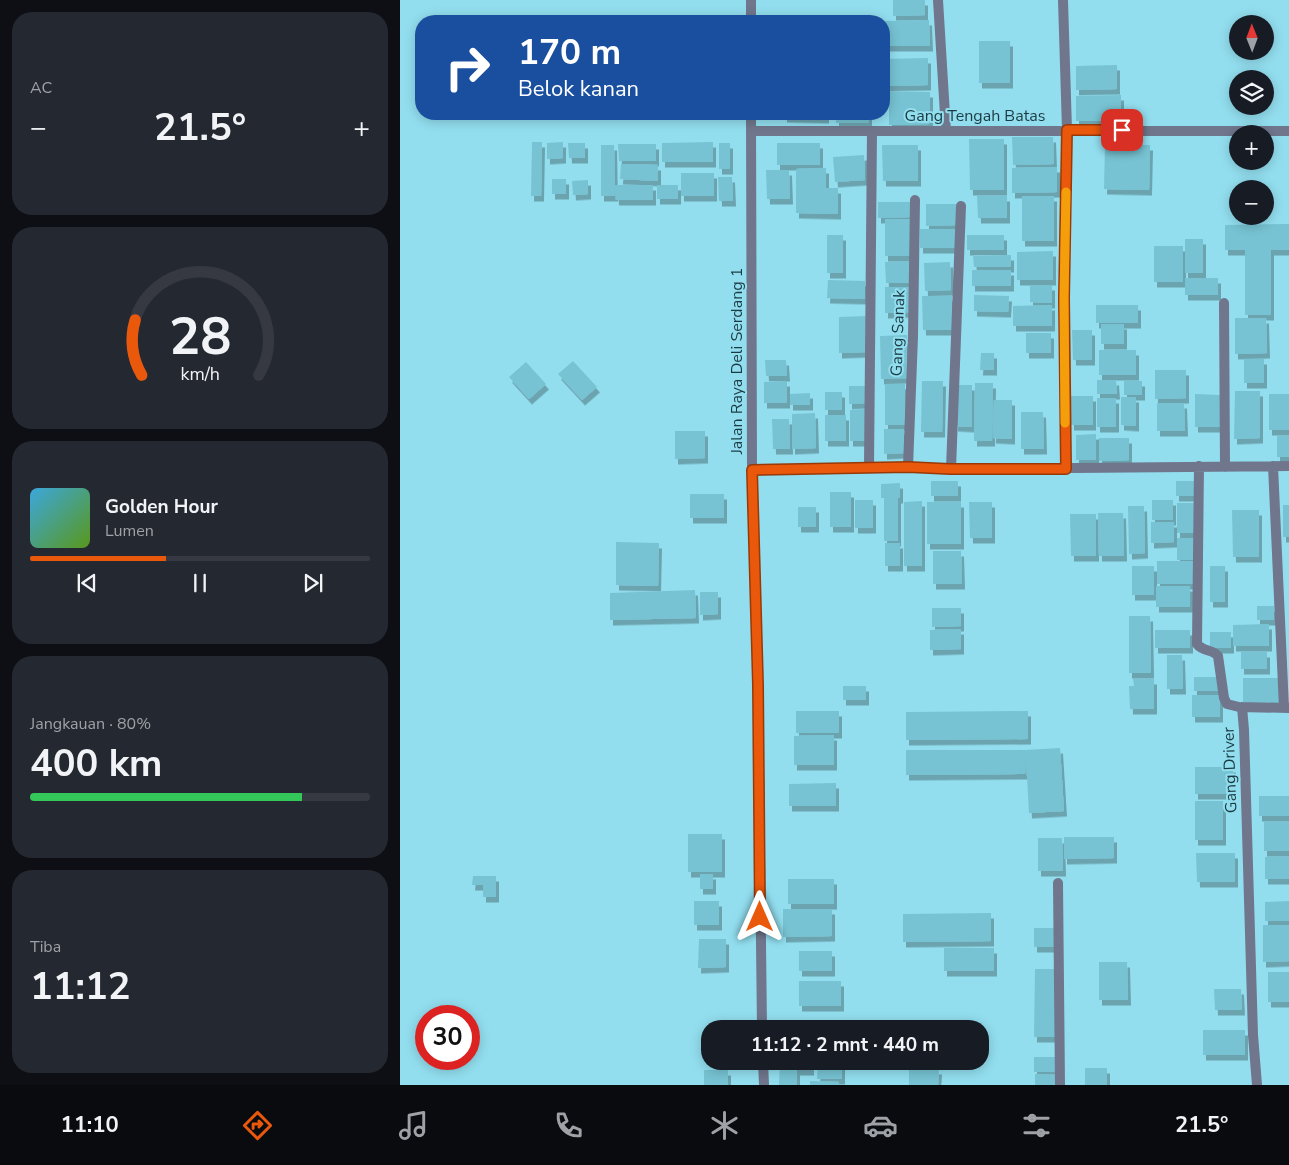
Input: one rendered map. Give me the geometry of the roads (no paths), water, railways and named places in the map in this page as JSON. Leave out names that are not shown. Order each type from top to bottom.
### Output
[{"type":"street","points":[[751,0],[751,15]]},
{"type":"street","points":[[938,0],[946,131]]},
{"type":"street","points":[[1063,0],[1067,130],[1064,298],[1066,469]]},
{"type":"street","name":"Jalan Raya Deli Serdang 1","points":[[751,120],[752,470],[758,685],[762,1020]]},
{"type":"street","name":"Gang Tengah Batas","points":[[752,131],[1289,131]]},
{"type":"street","points":[[869,467],[872,131]]},
{"type":"street","name":"Gang Sanak","points":[[908,467],[913,336],[915,200]]},
{"type":"street","points":[[950,469],[961,206]]},
{"type":"street","points":[[1224,303],[1225,467]]},
{"type":"street","points":[[1199,466],[1196,642],[1201,648],[1214,652],[1218,656],[1224,702],[1236,707],[1242,707]]},
{"type":"street","name":"Gang Driver","points":[[1257,1085],[1253,1035],[1242,707],[1286,708],[1274,466]]},
{"type":"street","points":[[752,470],[869,467],[1066,469],[1289,466]]},
{"type":"street","points":[[1058,882],[1060,1085]]},
{"type":"street","points":[[763,1070],[764,1085]]}]
